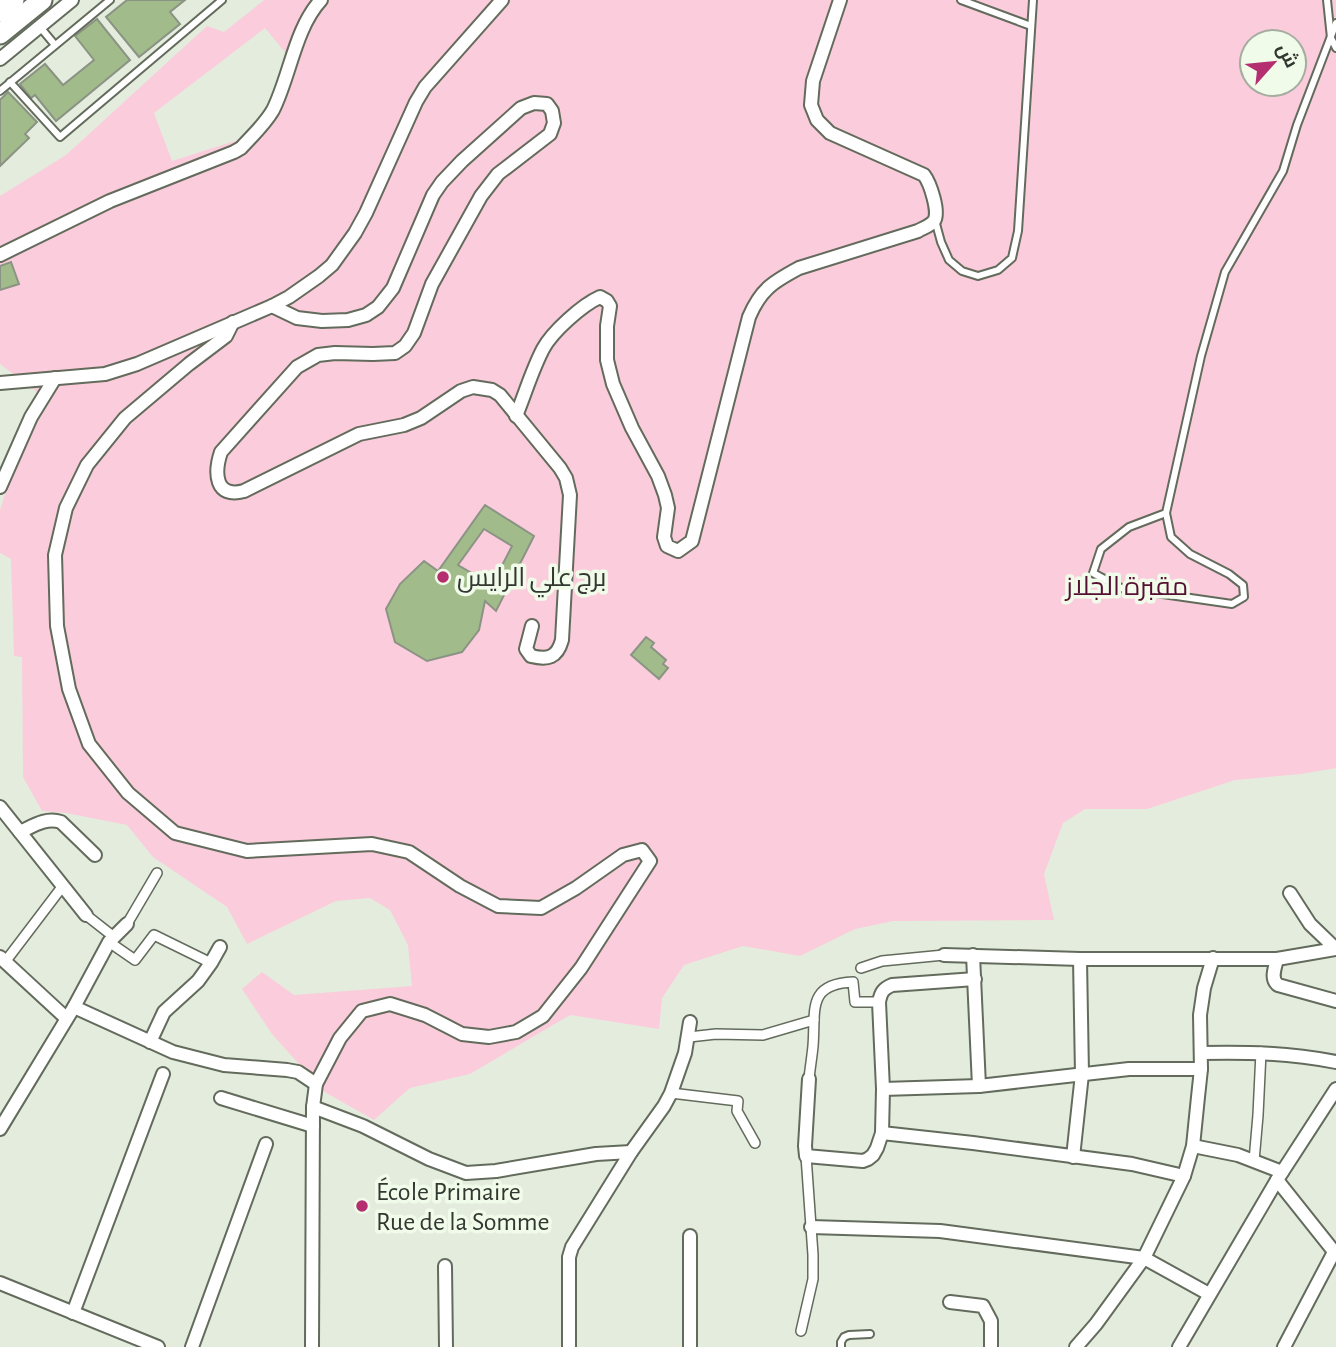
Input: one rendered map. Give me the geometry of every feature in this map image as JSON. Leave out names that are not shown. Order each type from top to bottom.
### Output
[{"type":"main road","points":[[0,12],[14,0]]},
{"type":"main road","points":[[0,34],[42,0]]},
{"type":"street","points":[[0,60],[72,0]]},
{"type":"street","points":[[0,255],[110,201],[241,148],[274,108],[305,23],[321,0]]},
{"type":"street","points":[[0,383],[105,374],[137,364],[272,306],[319,276],[344,249],[366,213],[425,87],[502,0]]},
{"type":"street","points":[[516,416],[543,348],[554,334],[587,303],[600,298],[607,301],[610,306],[607,360],[613,384],[665,495],[668,508],[664,537],[667,546],[678,551],[692,541],[749,317],[756,301],[768,287],[799,268],[918,231],[935,220],[936,213],[929,183],[924,175],[830,133],[817,120],[811,105],[813,81],[840,0]]},
{"type":"street","points":[[272,306],[297,317],[322,321],[348,320],[366,315],[379,307],[393,288],[433,195],[442,181],[521,108],[534,103],[547,104],[552,111],[554,123],[550,134],[498,174],[481,196],[432,284],[414,333],[405,346],[395,353],[318,355],[297,367],[220,452],[216,466],[216,481],[234,494],[359,434],[404,425],[421,418],[461,391],[473,387],[492,390],[500,395],[560,468],[566,478],[570,495],[562,640],[559,650],[552,656],[531,656],[526,649],[532,626]]},
{"type":"street","points":[[233,322],[226,336],[125,418],[87,465],[66,508],[55,555],[57,626],[69,689],[89,744],[128,793],[175,833],[247,851],[372,844],[409,852],[460,886],[498,906],[541,908],[576,888],[623,855],[642,850],[650,861],[581,968],[543,1016],[516,1032],[489,1037],[462,1034],[425,1015],[390,1004],[362,1011],[340,1038],[316,1084],[313,1107],[312,1347]]},
{"type":"street","points":[[0,487],[31,417],[55,378]]},
{"type":"street","points":[[0,807],[86,915],[135,960],[154,935],[211,964]]},
{"type":"street","points":[[20,832],[47,820],[61,821],[95,855]]},
{"type":"street","points":[[0,1129],[112,939],[127,924],[157,873]]},
{"type":"street","points":[[62,887],[2,959],[66,1018]]},
{"type":"street","points":[[861,968],[882,961],[944,955],[1080,959],[1277,958],[1336,949],[1310,924],[1290,893]]},
{"type":"street","points":[[150,1042],[164,1012],[193,986],[211,964],[220,947]]},
{"type":"street","points":[[973,955],[979,1086]]},
{"type":"street","points":[[1076,1347],[1144,1258],[1184,1177],[1193,1146],[1201,1069],[1200,1015],[1204,988],[1213,958]]},
{"type":"street","points":[[1277,958],[1273,977],[1275,983],[1336,1001]]},
{"type":"street","points":[[1073,1157],[1082,1074],[1080,959]]},
{"type":"street","points":[[806,1156],[863,1161],[869,1160],[877,1148],[882,1133],[883,1089],[879,1002],[885,988],[892,985],[975,979]]},
{"type":"street","points":[[801,1331],[813,1279],[805,1146],[814,1006],[821,992],[839,982],[853,982],[855,1002],[879,1002]]},
{"type":"street","points":[[74,1007],[173,1052],[212,1063],[298,1072],[316,1084]]},
{"type":"street","points":[[689,1037],[763,1034],[814,1020]]},
{"type":"street","points":[[569,1347],[569,1257],[572,1247],[671,1093],[685,1053],[690,1022]]},
{"type":"street","points":[[1201,1053],[1261,1052],[1301,1055],[1336,1062]]},
{"type":"street","points":[[1254,1161],[1261,1052]]},
{"type":"street","points":[[883,1089],[979,1086],[1129,1069],[1201,1069]]},
{"type":"street","points":[[73,1313],[163,1074]]},
{"type":"street","points":[[1179,1347],[1279,1176],[1336,1089]]},
{"type":"street","points":[[671,1093],[738,1101],[737,1111],[755,1143]]},
{"type":"street","points":[[221,1098],[313,1126]]},
{"type":"street","points":[[313,1107],[363,1126],[438,1163],[466,1172],[496,1171],[596,1154],[631,1152]]},
{"type":"street","points":[[882,1133],[1132,1164],[1184,1177]]},
{"type":"street","points":[[192,1347],[266,1144]]},
{"type":"street","points":[[1193,1146],[1238,1155],[1279,1176],[1335,1253],[1284,1347]]},
{"type":"street","points":[[811,1227],[940,1231],[1144,1258],[1209,1294]]},
{"type":"street","points":[[690,1236],[690,1347]]},
{"type":"street","points":[[445,1266],[446,1347]]},
{"type":"street","points":[[2,1289],[73,1313],[158,1347]]},
{"type":"street","points":[[950,1302],[983,1306],[991,1321],[991,1347]]},
{"type":"lane","points":[[0,91],[110,0]]},
{"type":"lane","points":[[10,82],[60,136],[222,0]]},
{"type":"lane","points":[[961,0],[1031,26]]},
{"type":"lane","points":[[935,220],[949,260],[962,271],[978,276],[998,271],[1012,258],[1018,231],[1033,0]]},
{"type":"lane","points":[[1327,0],[1331,37],[1336,48]]},
{"type":"lane","points":[[1166,513],[1129,527],[1101,549],[1093,573],[1121,588],[1232,604],[1244,597],[1243,585],[1229,574],[1190,554],[1171,537],[1166,513],[1201,356],[1225,272],[1283,171],[1297,125],[1336,23]]},
{"type":"lane","points":[[40,27],[55,45]]},
{"type":"lane","points":[[841,1347],[844,1337],[870,1334]]},
{"type":"green space","name":"مقبرة الجلاز","points":[[264,0],[1336,0],[1336,768],[1235,780],[1147,809],[1085,809],[1063,823],[1044,874],[1054,920],[893,921],[855,929],[800,956],[743,946],[684,965],[662,998],[659,1029],[570,1015],[470,1074],[410,1088],[374,1120],[323,1091],[272,1034],[242,989],[262,972],[294,995],[412,986],[408,945],[390,910],[370,898],[336,901],[247,944],[227,907],[153,857],[127,825],[42,811],[23,777],[22,657],[14,656],[11,559],[0,553],[0,510],[38,421],[50,402],[0,364],[0,196],[66,155],[207,26],[224,32]],"holes":[[[265,28],[289,57],[269,108],[238,140],[172,161],[154,113]]]},
{"type":"building","points":[[127,0],[185,0],[170,12],[180,24],[139,57],[106,17]]},
{"type":"building","points":[[97,19],[130,60],[56,121],[35,95],[31,98],[20,84],[45,64],[63,85],[94,60],[75,36]]},
{"type":"building","points":[[8,92],[37,122],[25,134],[29,138],[0,166],[0,100]]},
{"type":"building","points":[[11,262],[19,284],[0,290],[0,266]]},
{"type":"building","name":"برج علي الرايس","points":[[485,505],[534,536],[496,611],[485,601],[479,630],[462,652],[427,661],[395,642],[386,609],[400,584],[424,561],[438,571]],"holes":[[[484,529],[512,546],[492,585],[458,565]]]},
{"type":"building","points":[[646,637],[654,643],[651,647],[666,660],[663,664],[668,668],[659,679],[631,655]]},
{"type":"place","name":"برج علي الرايس","points":[[443,577]]},
{"type":"place","name":"École Primaire Rue de la Somme","points":[[362,1206]]}]
